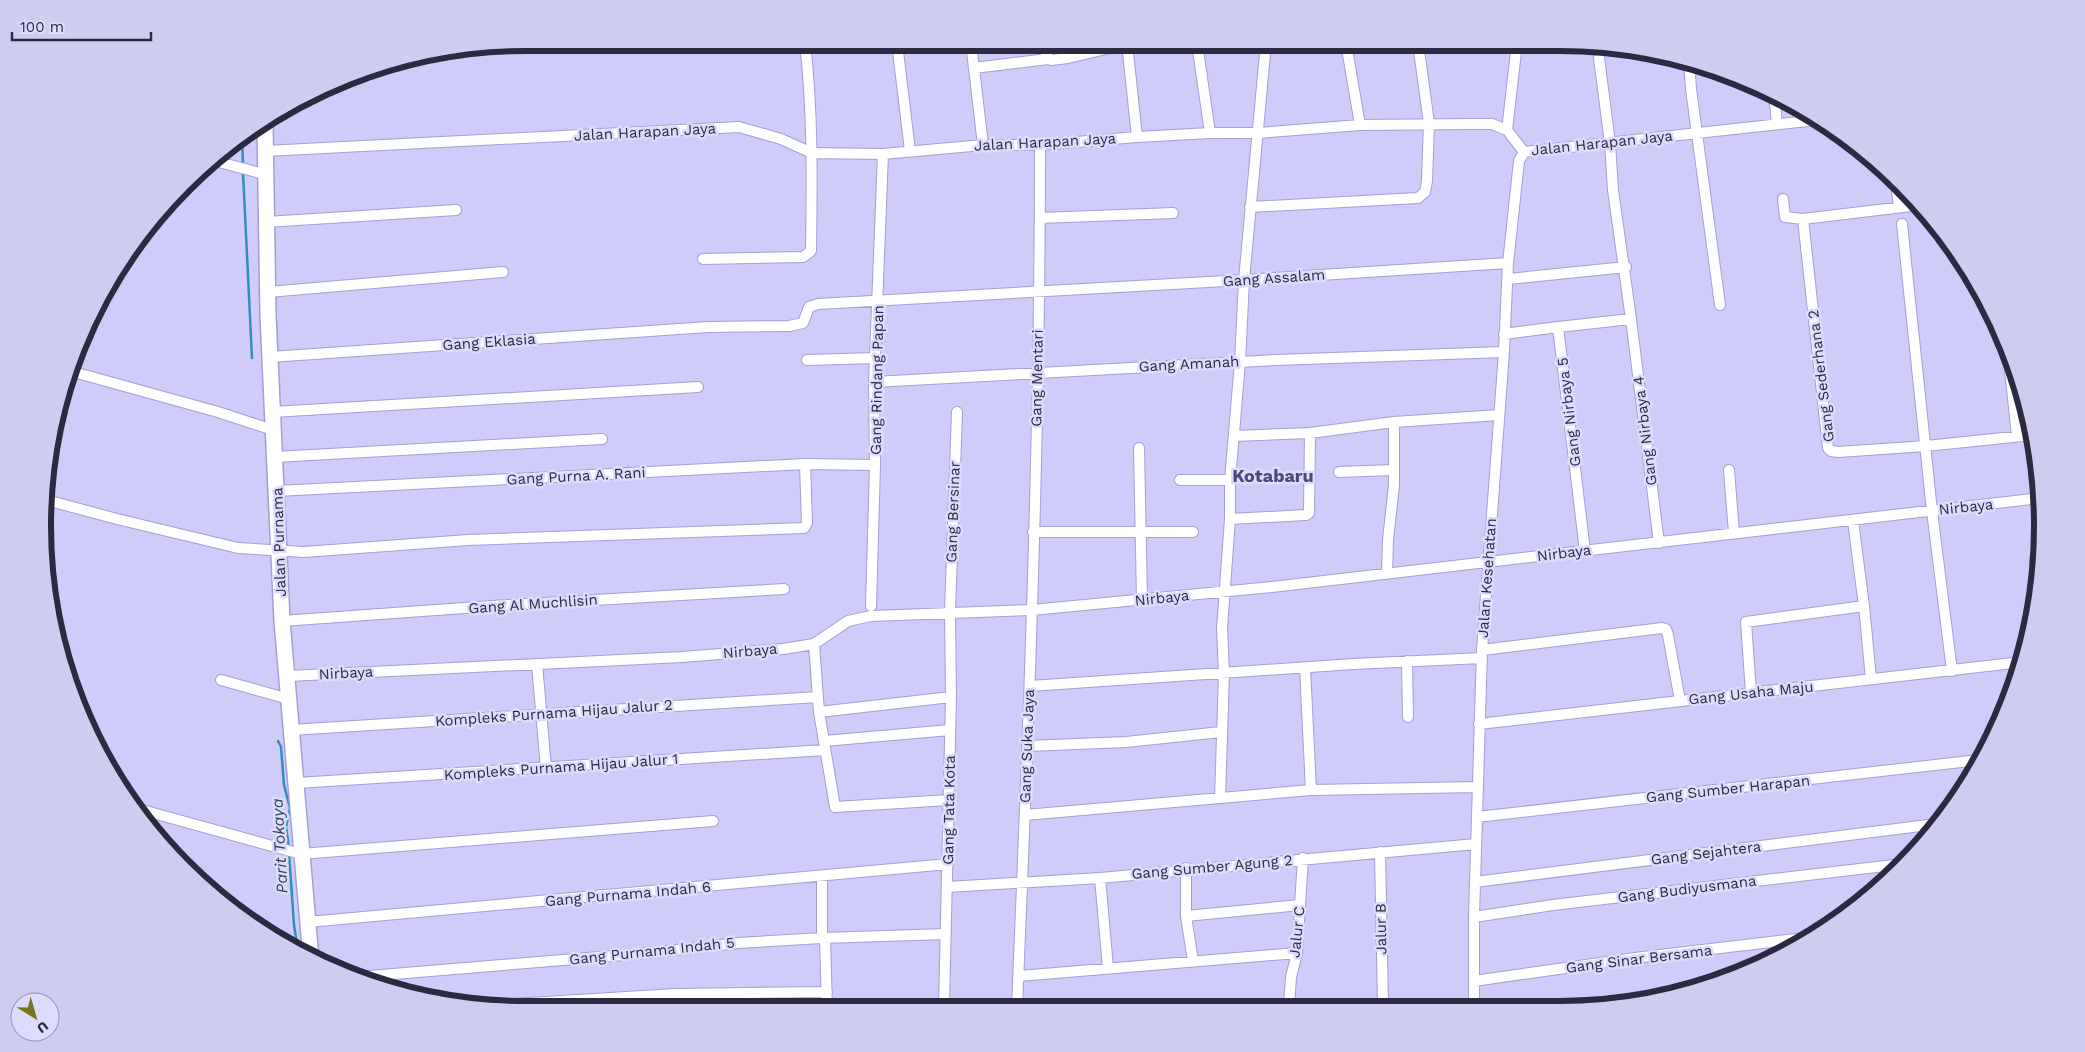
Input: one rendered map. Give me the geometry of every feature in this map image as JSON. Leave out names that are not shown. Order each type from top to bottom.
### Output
[{"type":"street","points":[[703,259],[803,256],[811,251],[812,153],[810,85],[806,51]]},
{"type":"street","points":[[898,51],[910,151]]},
{"type":"street","points":[[972,51],[982,145]]},
{"type":"street","points":[[1045,51],[1048,59]]},
{"type":"street","points":[[974,68],[1068,58],[1098,51]]},
{"type":"street","points":[[1128,51],[1137,137]]},
{"type":"street","points":[[1199,51],[1210,133]]},
{"type":"street","points":[[1220,798],[1224,674],[1222,628],[1230,519],[1230,480],[1235,436],[1250,207],[1265,51]]},
{"type":"street","points":[[1347,51],[1360,125]]},
{"type":"street","points":[[1250,207],[1418,198],[1425,192],[1429,123],[1419,51]]},
{"type":"street","points":[[1507,130],[1516,51]]},
{"type":"street","name":"Gang Nirbaya 4","points":[[1599,58],[1610,143],[1613,190],[1626,266],[1659,543]]},
{"type":"street","points":[[1690,69],[1720,305]]},
{"type":"street","points":[[1775,103],[1777,124]]},
{"type":"street","name":"Jalan Harapan Jaya","points":[[265,151],[739,127],[781,139],[812,153],[883,154],[982,145],[1040,145],[1137,137],[1210,133],[1258,133],[1360,125],[1429,123],[1492,124],[1507,130],[1524,152],[1806,121]]},
{"type":"street","name":"Jalan Purnama","points":[[265,129],[264,174],[272,412],[282,621],[296,783],[293,852],[308,922],[310,949]]},
{"type":"street","name":"Gang Mentari","points":[[1032,610],[1039,292],[1040,145]]},
{"type":"street","name":"Jalan Kesehatan","points":[[1474,1001],[1476,817],[1487,563],[1504,352],[1508,264],[1520,161],[1524,152]]},
{"type":"street","name":"Gang Rindang Papan","points":[[871,610],[875,465],[874,382],[883,154]]},
{"type":"street","points":[[221,162],[264,174]]},
{"type":"street","points":[[1897,192],[1899,207]]},
{"type":"street","points":[[1783,199],[1785,217],[1803,219],[1910,206]]},
{"type":"street","points":[[266,222],[456,210]]},
{"type":"street","points":[[1040,218],[1173,214]]},
{"type":"street","name":"Gang Sederhana 2","points":[[1803,219],[1828,448],[1831,451],[1926,446],[2025,435]]},
{"type":"street","points":[[1902,224],[1932,511],[1952,671]]},
{"type":"street","name":"Gang Assalam","points":[[878,301],[1508,264]]},
{"type":"street","points":[[1508,279],[1626,266]]},
{"type":"street","points":[[268,292],[504,272]]},
{"type":"street","name":"Gang Eklasia","points":[[270,357],[708,327],[799,325],[805,320],[811,305],[878,301]]},
{"type":"street","points":[[1504,334],[1631,319]]},
{"type":"street","name":"Gang Nirbaya 5","points":[[1558,327],[1586,551]]},
{"type":"street","name":"Gang Amanah","points":[[874,382],[1240,362],[1504,352]]},
{"type":"street","points":[[807,360],[876,358]]},
{"type":"street","points":[[76,373],[218,412],[274,430]]},
{"type":"street","points":[[2012,382],[2018,436]]},
{"type":"street","points":[[272,412],[698,387]]},
{"type":"street","name":"Gang Bersinar","points":[[950,612],[957,412]]},
{"type":"street","points":[[1235,436],[1310,433],[1394,422],[1499,415]]},
{"type":"street","points":[[1387,574],[1388,540],[1394,485],[1394,422]]},
{"type":"street","points":[[1230,519],[1306,515],[1309,513],[1310,433]]},
{"type":"street","points":[[275,457],[602,439]]},
{"type":"street","points":[[1139,448],[1142,600]]},
{"type":"street","points":[[52,501],[117,520],[238,548],[304,552],[372,546],[563,536],[804,528],[807,524],[804,464]]},
{"type":"street","name":"Gang Purna A. Rani","points":[[277,491],[804,464],[875,465]]},
{"type":"street","points":[[1339,472],[1394,470]]},
{"type":"street","points":[[1729,470],[1734,534]]},
{"type":"street","points":[[1180,480],[1230,480]]},
{"type":"street","name":"Nirbaya","points":[[288,676],[712,655],[814,644],[848,621],[871,610],[950,612],[1032,610],[1142,600],[1487,563],[2033,499]]},
{"type":"street","points":[[1853,521],[1871,679]]},
{"type":"street","points":[[1033,532],[1193,532]]},
{"type":"street","name":"Gang Al Muchlisin","points":[[282,621],[506,605],[784,589]]},
{"type":"street","points":[[1751,693],[1746,622],[1864,606]]},
{"type":"street","name":"Gang Suka Jaya","points":[[1017,1001],[1032,610]]},
{"type":"street","name":"Gang Tata Kota","points":[[944,1001],[949,800],[950,612]]},
{"type":"street","points":[[1030,686],[1407,661],[1482,654],[1662,628],[1666,629],[1668,635],[1680,701]]},
{"type":"street","points":[[814,644],[819,712],[835,807],[949,800]]},
{"type":"street","points":[[1407,661],[1408,717]]},
{"type":"street","name":"Gang Usaha Maju","points":[[1480,724],[2014,663]]},
{"type":"street","points":[[537,664],[546,768]]},
{"type":"street","points":[[1305,668],[1311,790]]},
{"type":"street","points":[[221,680],[289,698]]},
{"type":"street","points":[[819,712],[950,696]]},
{"type":"street","name":"Kompleks Purnama Hijau Jalur 2","points":[[291,730],[818,697]]},
{"type":"street","name":"Kompleks Purnama Hijau Jalur 1","points":[[296,783],[546,768],[824,746],[950,730]]},
{"type":"street","points":[[1028,746],[1126,742],[1221,732]]},
{"type":"street","name":"Gang Sumber Harapan","points":[[1476,817],[1971,761]]},
{"type":"street","points":[[1025,815],[1311,790],[1478,787]]},
{"type":"street","points":[[146,811],[293,852],[713,821]]},
{"type":"street","name":"Gang Sejahtera","points":[[1475,882],[1928,825]]},
{"type":"street","name":"Gang Sumber Agung 2","points":[[947,887],[1100,878],[1186,868],[1476,844]]},
{"type":"street","name":"Jalur B","points":[[1380,852],[1383,1001]]},
{"type":"street","name":"Jalur C","points":[[1289,1001],[1291,977],[1297,954],[1304,858]]},
{"type":"street","name":"Gang Purnama Indah 6","points":[[308,922],[948,864]]},
{"type":"street","name":"Gang Budiyusmana","points":[[1474,917],[1553,905],[1891,865]]},
{"type":"street","points":[[1186,868],[1186,916],[1193,961]]},
{"type":"street","points":[[822,876],[827,1001]]},
{"type":"street","points":[[1100,878],[1108,968]]},
{"type":"street","points":[[1186,916],[1300,905]]},
{"type":"street","name":"Gang Purnama Indah 5","points":[[372,976],[648,953],[738,943],[946,934]]},
{"type":"street","name":"Gang Sinar Bersama","points":[[1474,981],[1635,958],[1792,939]]},
{"type":"street","points":[[1019,976],[1297,954]]},
{"type":"street","points":[[562,1001],[675,994],[826,992]]},
{"type":"waterway","points":[[242,145],[243,165]]},
{"type":"waterway","points":[[243,173],[252,358]]},
{"type":"waterway","name":"Parit Tokaya","points":[[278,741],[281,747],[284,785],[290,808],[286,827],[289,848]]},
{"type":"waterway","name":"Parit Tokaya","points":[[289,853],[297,941]]},
{"type":"district","name":"Kotabaru","points":[[1273,476]]}]
